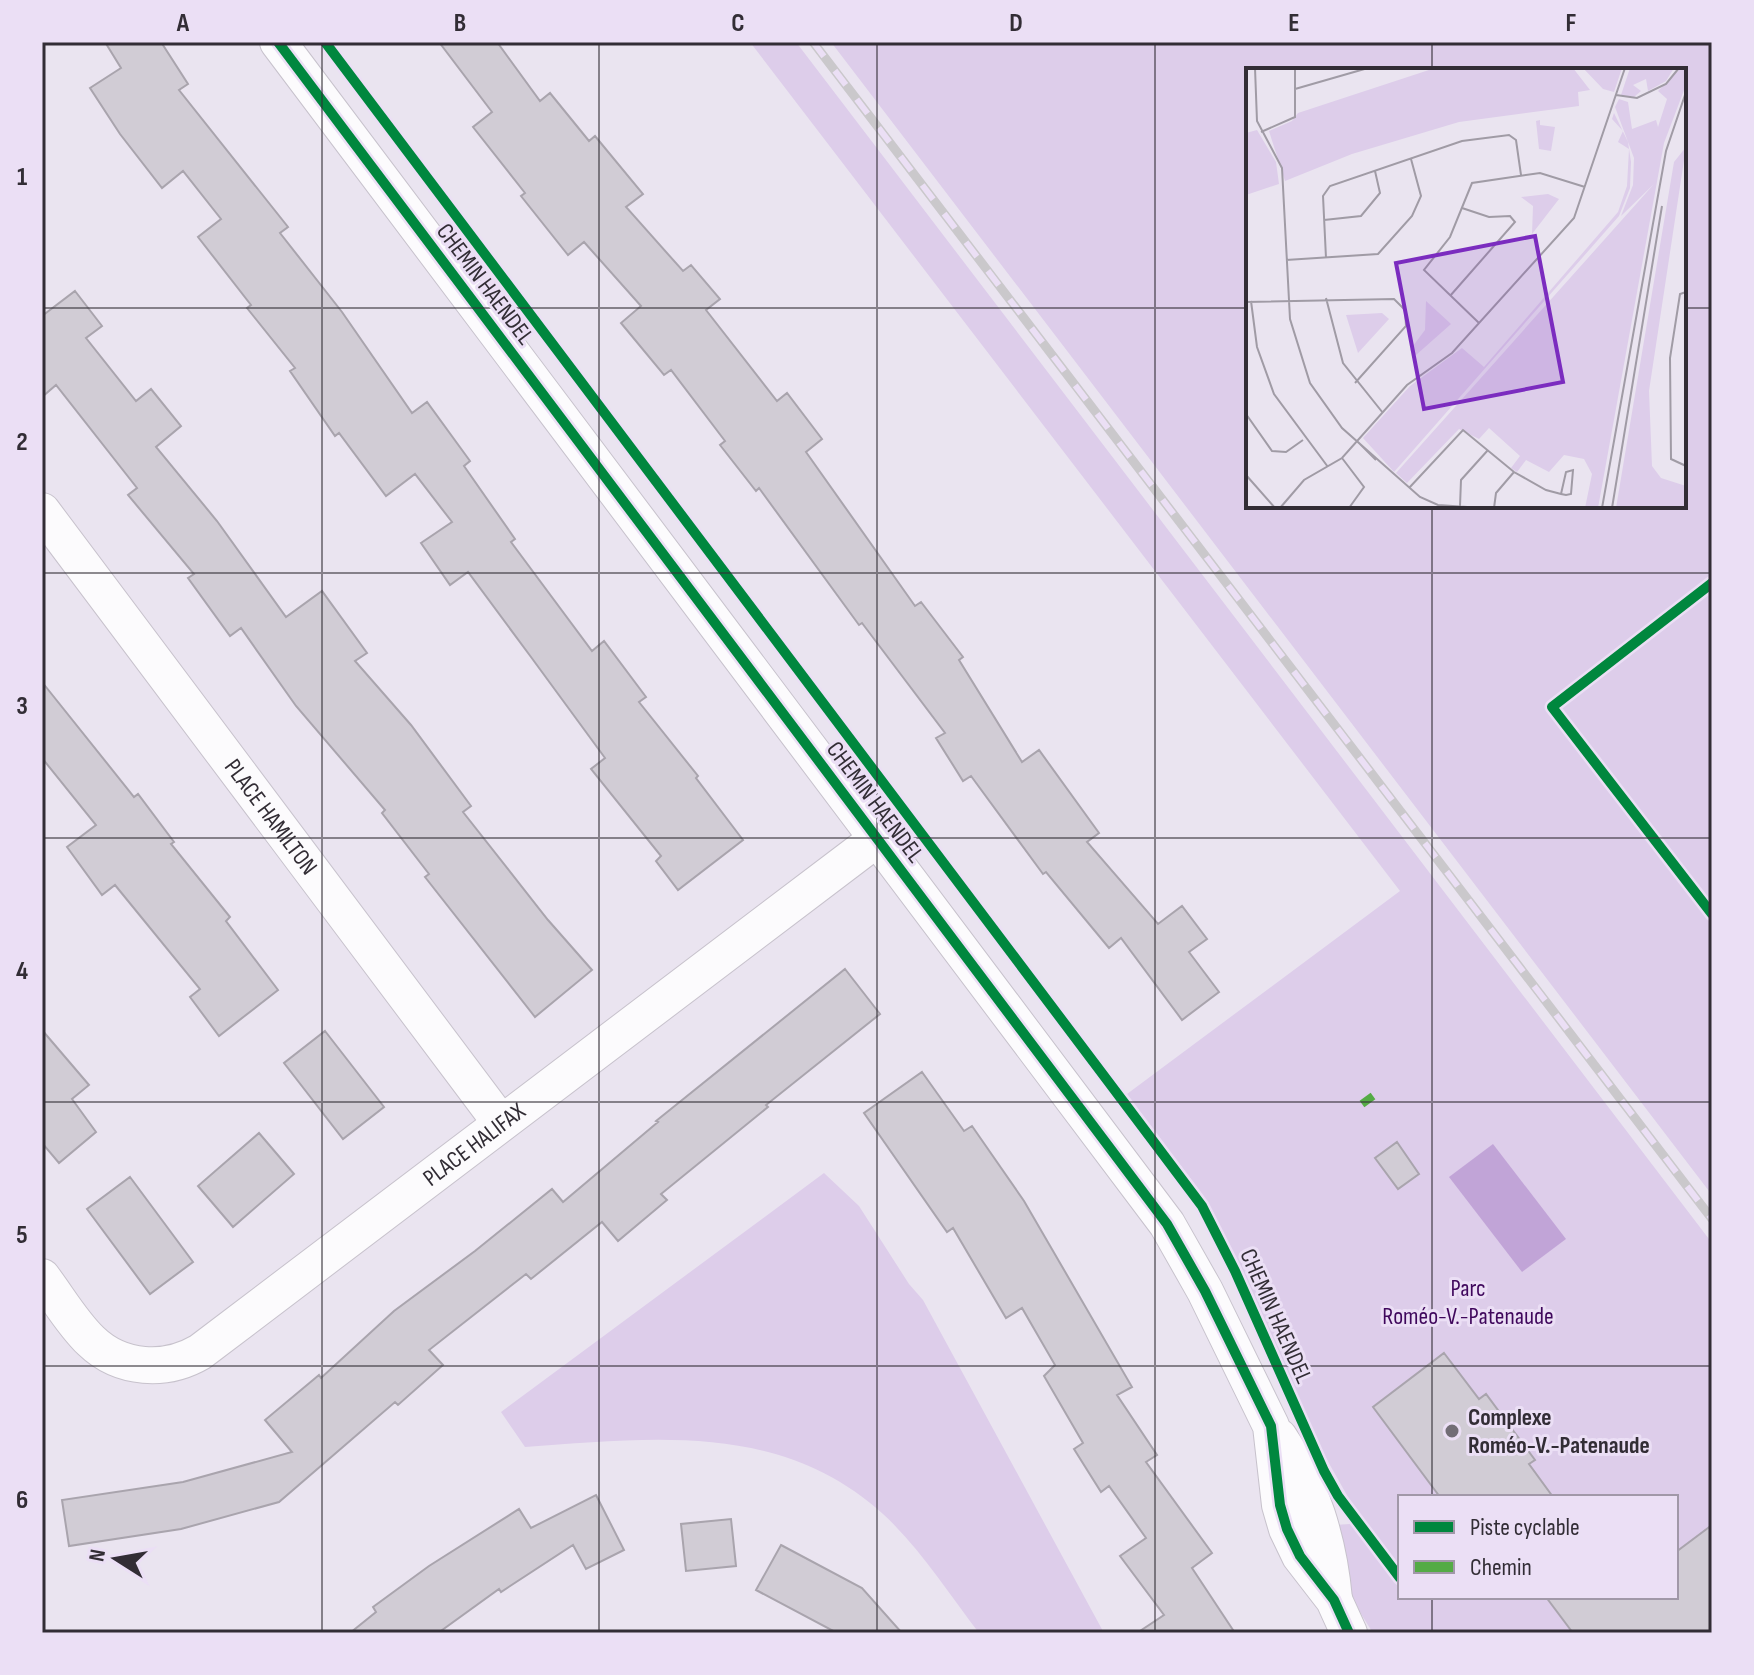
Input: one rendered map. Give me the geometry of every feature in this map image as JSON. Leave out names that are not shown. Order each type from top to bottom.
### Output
[{"type":"street","name":"CHEMIN HAENDEL","points":[[278,42],[1167,1224],[1212,1304],[1271,1426],[1280,1505],[1287,1529],[1300,1556],[1334,1600],[1349,1633]]},
{"type":"street","name":"PLACE HAMILTON","points":[[42,511],[501,1123]]},
{"type":"street","name":"PLACE HALIFAX","points":[[42,1277],[90,1340],[103,1351],[140,1365],[164,1366],[183,1362],[878,838]]},
{"type":"green space","name":"Parc Roméo-V.-Patenaude","points":[[750,42],[796,42],[1712,1243],[1712,1633],[1373,1633],[1342,1578],[1334,1525],[1366,1523],[1322,1451],[1203,1195],[1127,1094],[1400,891]]},
{"type":"green space","points":[[831,42],[1712,42],[1712,1195]]},
{"type":"green space","points":[[824,1173],[859,1206],[909,1284],[923,1300],[1104,1633],[979,1633],[921,1556],[883,1514],[844,1484],[802,1463],[758,1450],[713,1442],[620,1441],[525,1447],[501,1412]]},
{"type":"shaded area","points":[[1493,1144],[1566,1239],[1522,1272],[1449,1177]]},
{"type":"building","points":[[105,42],[161,42],[188,84],[179,90],[288,227],[280,233],[342,312],[412,413],[427,402],[470,461],[464,466],[515,539],[511,542],[592,651],[604,641],[646,697],[639,702],[698,776],[696,778],[743,840],[678,890],[656,861],[661,856],[591,769],[605,758],[531,657],[468,572],[450,585],[421,543],[452,522],[415,474],[386,496],[339,433],[335,436],[290,371],[295,368],[247,308],[251,305],[198,237],[221,219],[183,171],[162,188],[120,134],[90,88],[121,68]]},
{"type":"building","points":[[439,42],[497,42],[540,101],[550,93],[589,141],[595,136],[643,194],[626,207],[683,271],[691,265],[720,299],[706,310],[777,401],[787,393],[822,439],[806,452],[915,606],[921,602],[963,657],[959,660],[1022,762],[1039,750],[1099,833],[1087,842],[1158,924],[1182,906],[1207,939],[1189,952],[1219,992],[1182,1020],[1121,938],[1109,948],[1046,872],[1043,874],[971,776],[963,781],[936,738],[945,733],[862,623],[859,625],[759,488],[756,491],[720,445],[725,441],[671,370],[664,375],[621,323],[641,306],[584,242],[568,255],[521,196],[525,193],[473,127],[492,112]]},
{"type":"building","points":[[75,291],[102,326],[86,338],[136,401],[151,389],[181,426],[156,447],[217,521],[286,617],[322,591],[367,653],[355,661],[411,725],[471,806],[463,812],[548,920],[592,970],[535,1017],[425,877],[429,874],[382,813],[385,810],[296,706],[241,628],[230,636],[188,578],[194,574],[128,495],[137,488],[56,385],[42,397],[42,316]]},
{"type":"building","points":[[42,682],[134,797],[138,794],[174,842],[171,844],[230,917],[226,921],[278,990],[219,1036],[190,997],[200,989],[115,885],[102,895],[67,847],[96,825],[42,758]]},
{"type":"building","points":[[845,969],[880,1014],[661,1194],[667,1200],[618,1241],[602,1222],[531,1279],[526,1274],[429,1350],[443,1365],[279,1502],[181,1529],[69,1546],[62,1500],[183,1482],[292,1452],[265,1420],[319,1375],[321,1378],[394,1311],[552,1189],[563,1202],[656,1121]]},
{"type":"building","points":[[42,1030],[89,1085],[72,1099],[96,1132],[59,1163],[42,1143]]},
{"type":"building","points":[[325,1031],[384,1107],[343,1139],[284,1063]]},
{"type":"building","points":[[922,1072],[964,1131],[972,1126],[1024,1201],[1132,1387],[1117,1395],[1157,1455],[1146,1462],[1212,1553],[1192,1568],[1235,1633],[1137,1633],[1164,1615],[1120,1556],[1146,1538],[1109,1486],[1101,1492],[1074,1449],[1083,1443],[1044,1376],[1055,1365],[1022,1308],[1006,1318],[953,1228],[947,1232],[864,1113]]},
{"type":"building","points":[[259,1133],[294,1174],[233,1227],[198,1186]]},
{"type":"building","points":[[1397,1142],[1419,1174],[1398,1189],[1375,1158]]},
{"type":"building","points":[[130,1177],[193,1262],[150,1294],[87,1209]]},
{"type":"building","name":"Complexe Roméo-V.-Patenaude","points":[[1444,1353],[1479,1399],[1486,1394],[1535,1460],[1529,1464],[1552,1495],[1439,1495],[1373,1407]]},
{"type":"building","points":[[596,1495],[624,1550],[586,1569],[573,1545],[501,1592],[499,1589],[438,1633],[350,1633],[376,1612],[373,1607],[429,1566],[519,1509],[531,1528]]},
{"type":"building","points":[[731,1519],[736,1566],[686,1571],[681,1524]]},
{"type":"building","points":[[1712,1525],[1712,1633],[1573,1633],[1548,1599],[1678,1599],[1678,1550]]},
{"type":"building","points":[[781,1545],[862,1588],[902,1633],[837,1633],[756,1590]]},
{"type":"railway","points":[[813,42],[1712,1219]]},
{"type":"marked path","points":[[1362,1104],[1373,1096]]},
{"type":"cycle path","points":[[278,42],[1167,1224],[1205,1291],[1271,1426],[1280,1505],[1287,1529],[1300,1556],[1334,1600],[1349,1633]]},
{"type":"cycle path","points":[[325,42],[1202,1206],[1235,1271],[1324,1471],[1338,1496],[1398,1575]]},
{"type":"cycle path","points":[[1712,583],[1552,707],[1712,914]]},
{"type":"place","name":"Complexe Roméo-V.-Patenaude","points":[[1452,1431]]}]
